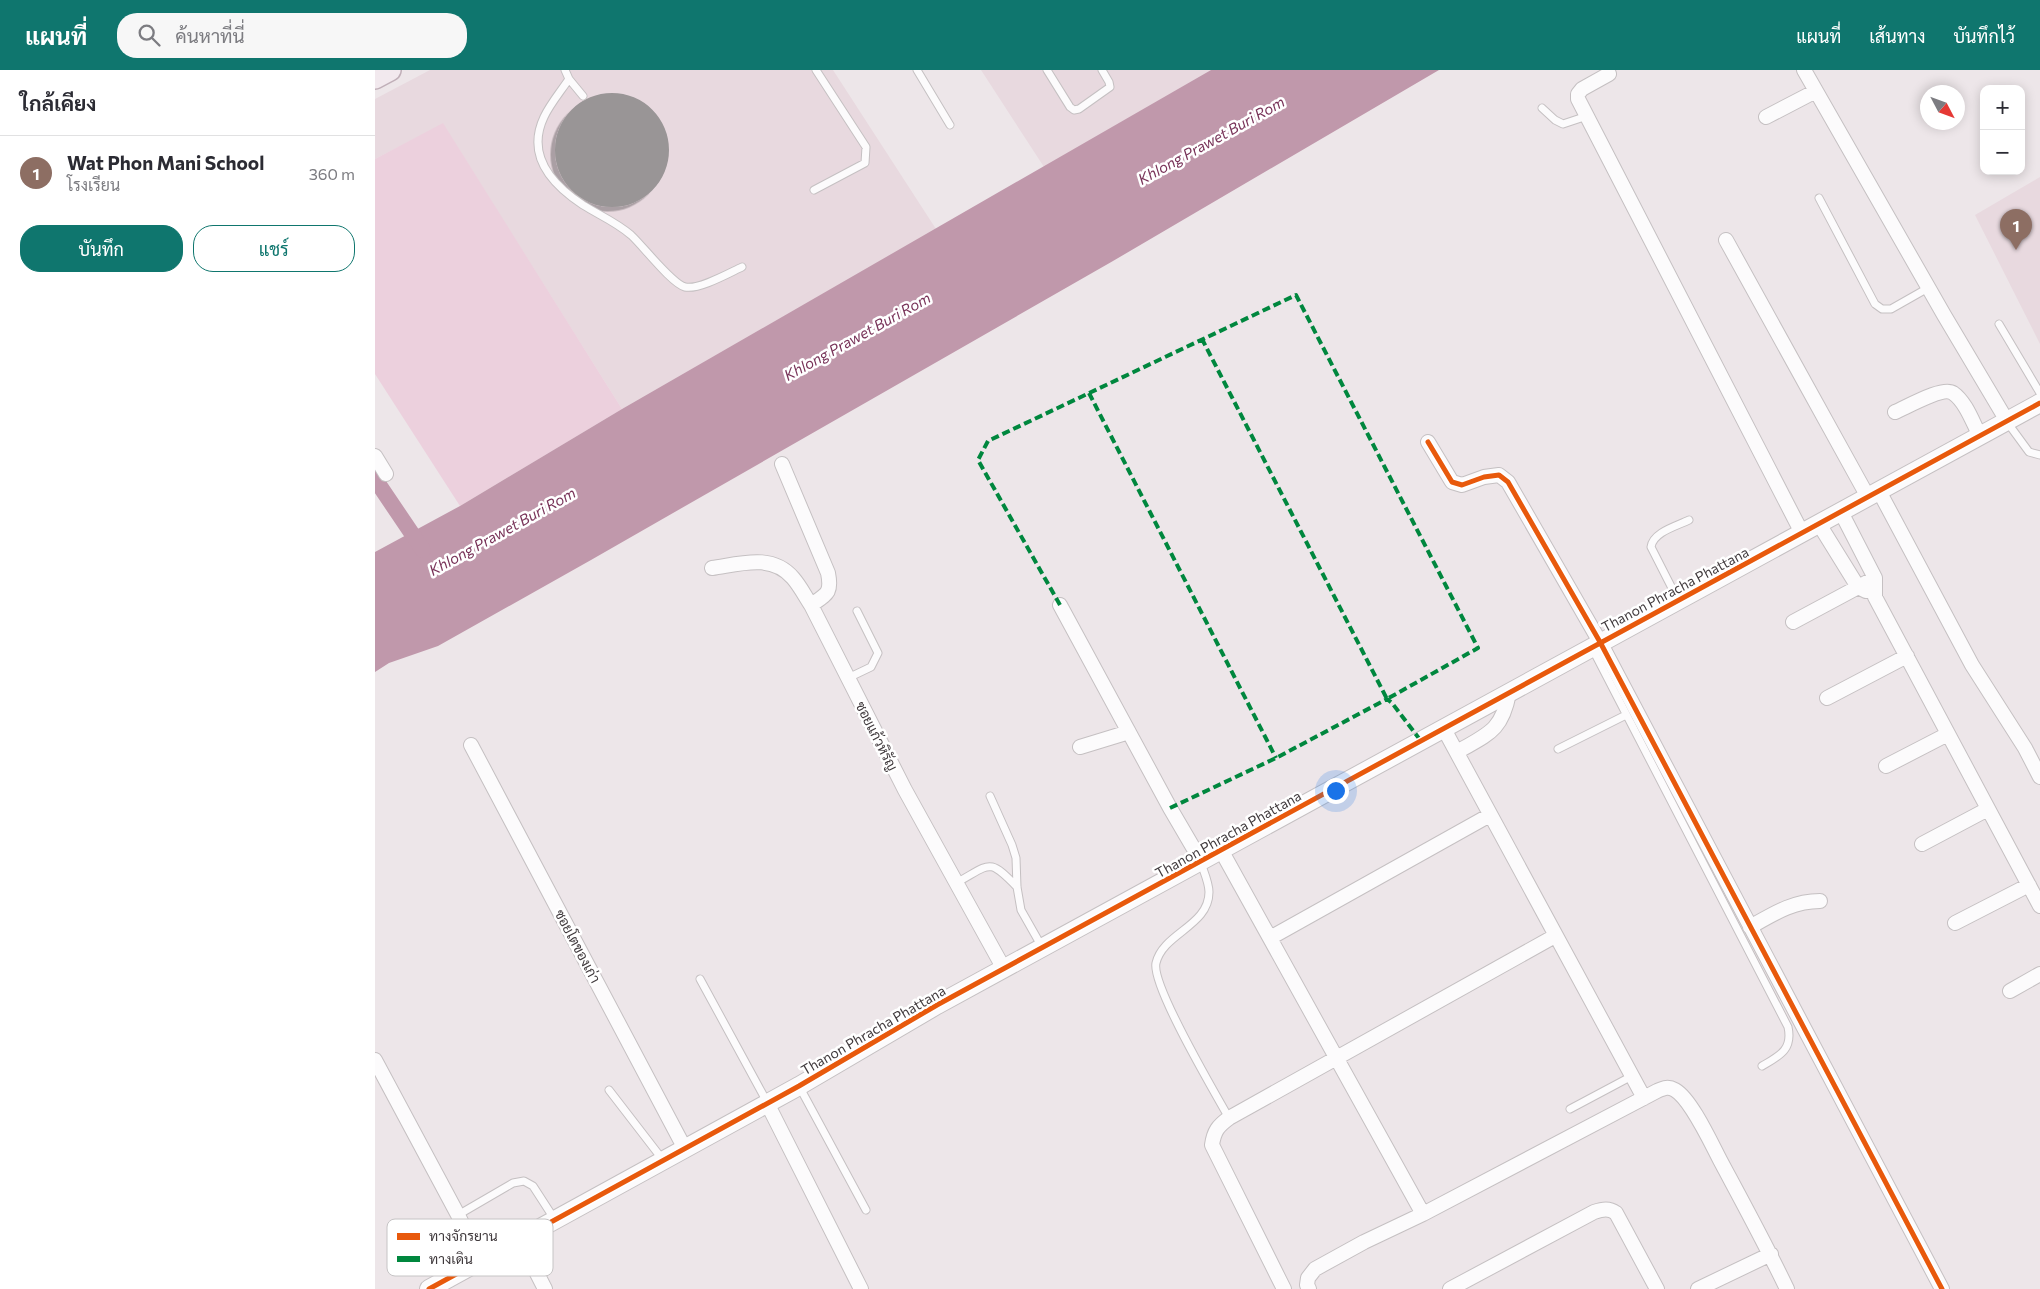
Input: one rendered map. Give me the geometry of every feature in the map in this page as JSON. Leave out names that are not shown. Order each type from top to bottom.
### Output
[{"type":"main road","points":[[375,78],[390,70]]},
{"type":"street","points":[[1804,70],[2007,422]]},
{"type":"street","points":[[1609,74],[1582,89],[1578,94],[1578,100],[1802,533]]},
{"type":"street","points":[[1766,117],[1816,91]]},
{"type":"street","points":[[1726,240],[1972,665],[2025,748],[2040,777]]},
{"type":"street","points":[[1895,412],[1943,390],[1952,392],[1961,402],[1980,436]]},
{"type":"street","name":"Thanon Phracha Phattana","points":[[555,1221],[684,1147],[799,1086],[937,1005],[2040,403]]},
{"type":"street","points":[[1429,442],[1452,482],[1462,485],[1483,477],[1499,475],[1508,482],[1750,927],[1942,1289]]},
{"type":"street","points":[[375,456],[386,474]]},
{"type":"street","points":[[782,464],[828,573],[831,587],[827,594],[811,604]]},
{"type":"street","points":[[1841,512],[1875,578],[1875,597],[2040,906]]},
{"type":"street","points":[[1819,524],[1858,587],[1875,597]]},
{"type":"street","name":"ซอยแก้วหิรัญ","points":[[712,568],[766,562],[779,566],[794,579],[811,604],[905,790],[1004,969]]},
{"type":"street","points":[[1793,622],[1875,578]]},
{"type":"street","points":[[1060,605],[1201,861]]},
{"type":"street","points":[[1827,698],[1907,656]]},
{"type":"street","points":[[1457,752],[1493,730],[1502,719],[1509,693]]},
{"type":"street","points":[[1444,729],[1555,936],[1645,1098]]},
{"type":"street","points":[[1080,747],[1129,732]]},
{"type":"street","points":[[1886,766],[1948,734]]},
{"type":"street","name":"ซอยโตของเก่า","points":[[471,745],[684,1147]]},
{"type":"street","points":[[1921,844],[1988,809]]},
{"type":"street","points":[[1270,938],[1490,815]]},
{"type":"street","points":[[1221,850],[1423,1214]]},
{"type":"street","points":[[1955,922],[2029,885]]},
{"type":"street","points":[[1750,927],[1789,906],[1808,901],[1820,901]]},
{"type":"street","points":[[1284,1289],[1212,1145],[1213,1134],[1218,1126],[1336,1057],[1555,936]]},
{"type":"street","points":[[2010,991],[2040,974]]},
{"type":"street","points":[[375,1060],[460,1219]]},
{"type":"street","points":[[1309,1289],[1307,1278],[1315,1269],[1667,1087],[1676,1090],[1685,1098],[1771,1254],[1787,1289]]},
{"type":"street","points":[[767,1103],[861,1289]]},
{"type":"street","points":[[1450,1289],[1594,1212],[1603,1209],[1616,1213],[1657,1289]]},
{"type":"street","points":[[1698,1289],[1771,1254]]},
{"type":"street","name":"Thanon Phracha Phattana","points":[[429,1289],[453,1276]]},
{"type":"street","points":[[538,1276],[545,1289]]},
{"type":"lane","points":[[565,70],[569,79],[583,96]]},
{"type":"lane","points":[[815,190],[865,163],[866,147],[816,70]]},
{"type":"lane","points":[[917,70],[950,125]]},
{"type":"lane","points":[[1047,70],[1070,107],[1074,110],[1079,109],[1110,88],[1109,82],[1102,70]]},
{"type":"lane","points":[[569,79],[544,117],[537,148],[541,163],[559,184],[582,204],[625,230],[641,244],[674,281],[685,287],[696,287],[742,267]]},
{"type":"lane","points":[[1542,108],[1555,120],[1563,124],[1587,116]]},
{"type":"lane","points":[[1819,198],[1875,304],[1882,309],[1891,309],[1928,288]]},
{"type":"lane","points":[[1999,324],[2040,393]]},
{"type":"lane","points":[[2007,422],[2029,452],[2040,455]]},
{"type":"lane","points":[[1679,601],[1651,547],[1652,541],[1656,536],[1689,520]]},
{"type":"lane","points":[[848,678],[871,667],[879,653],[857,611]]},
{"type":"lane","points":[[1596,645],[1625,715],[1788,1027],[1789,1043],[1784,1051],[1762,1066]]},
{"type":"lane","points":[[1558,749],[1625,715]]},
{"type":"lane","points":[[990,796],[1016,858],[1017,887],[1021,910],[1043,948]]},
{"type":"lane","points":[[1201,861],[1209,890],[1208,903],[1196,920],[1162,948],[1155,965],[1159,984],[1199,1067],[1229,1118]]},
{"type":"lane","points":[[956,883],[986,866],[993,866],[1017,887]]},
{"type":"lane","points":[[700,979],[767,1103]]},
{"type":"lane","points":[[1570,1109],[1632,1076]]},
{"type":"lane","points":[[799,1086],[866,1210]]},
{"type":"lane","points":[[609,1090],[663,1160]]},
{"type":"lane","points":[[458,1215],[513,1183],[524,1181],[533,1186],[555,1221]]},
{"type":"shaded area","points":[[430,70],[833,70],[936,229],[622,409],[443,124],[375,159],[375,99]]},
{"type":"shaded area","points":[[981,70],[1211,70],[1044,167]]},
{"type":"shaded area","points":[[443,123],[622,409],[460,506],[375,374],[375,159]]},
{"type":"shaded area","points":[[2040,177],[2040,344],[1975,215]]},
{"type":"water","name":"Khlong Prawet Buri Rom","points":[[1211,70],[1439,70],[1113,261],[591,560],[438,646],[389,663],[375,672],[375,552],[460,506],[622,409]]},
{"type":"building","points":[[612,93],[634,98],[652,110],[664,128],[669,150],[664,172],[652,190],[634,202],[612,207],[590,202],[572,190],[560,172],[555,150],[560,128],[572,110],[590,98]]},
{"type":"waterway","points":[[375,479],[423,550]]},
{"type":"marked path","points":[[1060,605],[978,460],[988,441],[1296,295],[1478,648],[1387,699],[1202,339]]},
{"type":"marked path","points":[[1089,393],[1276,758]]},
{"type":"marked path","points":[[1170,808],[1276,758],[1387,699],[1421,741]]},
{"type":"cycle path","points":[[553,1221],[799,1086],[937,1005],[2040,403]]},
{"type":"cycle path","points":[[1428,442],[1452,482],[1462,485],[1484,477],[1499,475],[1508,482],[1600,642],[1942,1289]]},
{"type":"cycle path","points":[[429,1289],[453,1276]]},
{"type":"place","name":"Wat Phon Mani School","points":[[2016,250]]}]
